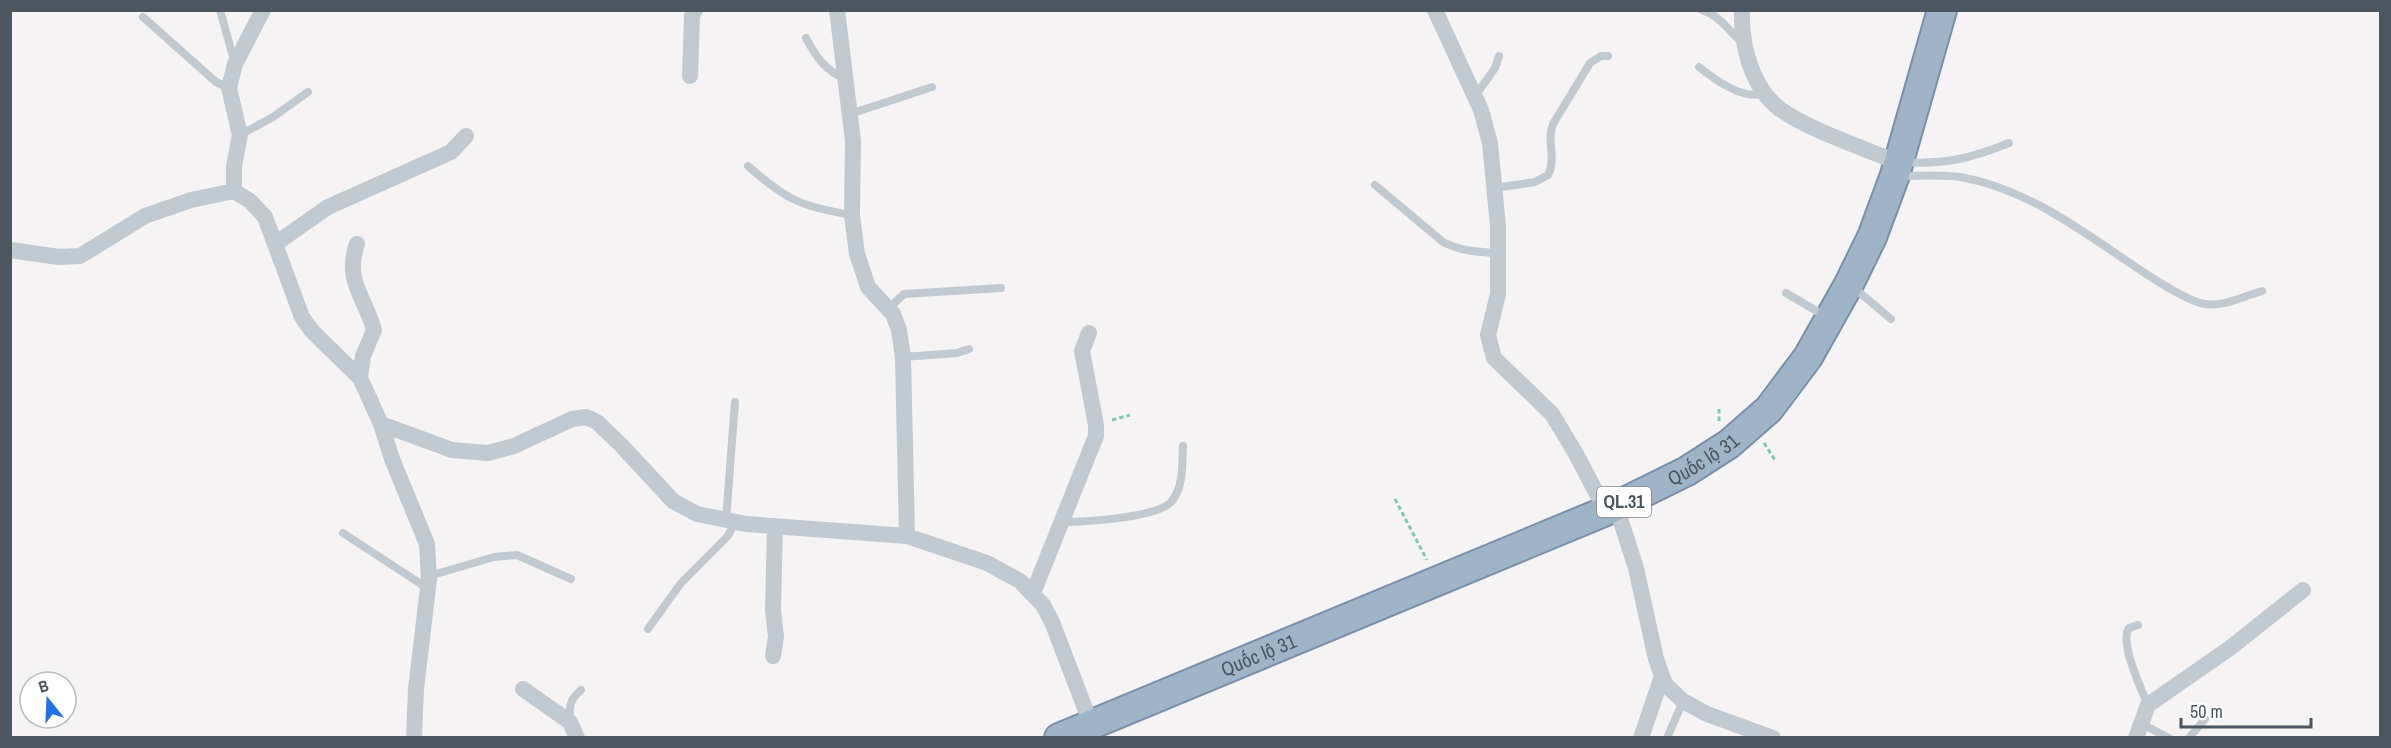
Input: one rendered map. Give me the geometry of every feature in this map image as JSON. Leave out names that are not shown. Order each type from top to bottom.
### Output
[{"type":"highway","name":"Quốc lộ 31","points":[[1059,738],[1611,508],[1687,471],[1729,444],[1769,409],[1808,357],[1849,284],[1872,237],[1896,168],[1942,10]]},
{"type":"street","points":[[234,191],[234,166],[240,135],[229,88],[235,64],[263,10]]},
{"type":"street","points":[[690,76],[692,16],[695,10]]},
{"type":"street","points":[[837,10],[854,141],[852,215],[857,254],[868,286],[889,308],[899,330],[903,357],[907,536]]},
{"type":"street","points":[[1435,10],[1486,124],[1498,226],[1498,294],[1488,335],[1494,358],[1552,414],[1611,508],[1636,568],[1662,679],[1683,701],[1707,714],[1773,738]]},
{"type":"street","points":[[1742,10],[1744,44],[1757,80],[1775,105],[1792,117],[1896,168]]},
{"type":"street","points":[[275,244],[328,207],[451,152],[466,136]]},
{"type":"street","points":[[10,250],[59,257],[80,256],[145,216],[191,200],[234,191],[265,217],[302,317],[312,331],[360,378],[381,424],[392,459],[427,544],[428,582],[416,689],[414,738]]},
{"type":"street","points":[[357,244],[351,263],[353,280],[374,330],[363,356],[360,378]]},
{"type":"street","points":[[1034,593],[1095,436],[1096,425],[1082,351],[1089,333]]},
{"type":"street","points":[[381,424],[452,450],[488,453],[514,446],[572,419],[586,417],[597,422],[621,445],[673,501],[697,514],[775,526],[907,536],[987,563],[1012,575],[1034,593],[1043,605],[1052,622],[1091,724]]},
{"type":"street","points":[[773,656],[776,637],[773,610],[775,526]]},
{"type":"street","points":[[2138,730],[2148,705],[2230,648],[2303,590]]},
{"type":"street","points":[[1641,738],[1662,679]]},
{"type":"street","points":[[523,689],[574,730]]},
{"type":"lane","points":[[220,10],[235,64]]},
{"type":"lane","points":[[1702,10],[1720,19],[1744,44]]},
{"type":"lane","points":[[143,17],[216,82],[229,88]]},
{"type":"lane","points":[[806,38],[816,57],[826,68],[846,79]]},
{"type":"lane","points":[[1475,96],[1491,74],[1499,56]]},
{"type":"lane","points":[[1495,188],[1535,182],[1548,175],[1552,162],[1550,131],[1553,124],[1590,63],[1601,56],[1608,56]]},
{"type":"lane","points":[[1699,67],[1741,92],[1752,96],[1765,93]]},
{"type":"lane","points":[[850,114],[932,87]]},
{"type":"lane","points":[[240,135],[273,117],[308,92]]},
{"type":"lane","points":[[1896,168],[1975,157],[2008,143]]},
{"type":"lane","points":[[748,166],[767,183],[795,202],[852,215]]},
{"type":"lane","points":[[1896,168],[1987,183],[2023,197],[2075,226],[2151,278],[2199,303],[2216,305],[2262,291]]},
{"type":"lane","points":[[1375,185],[1443,242],[1472,252],[1497,253]]},
{"type":"lane","points":[[1849,284],[1891,319]]},
{"type":"lane","points":[[889,308],[904,294],[1001,288]]},
{"type":"lane","points":[[1786,293],[1830,319]]},
{"type":"lane","points":[[903,357],[957,353],[969,349]]},
{"type":"lane","points":[[648,629],[681,583],[727,537],[732,521],[735,402]]},
{"type":"lane","points":[[1061,522],[1113,519],[1159,509],[1171,502],[1180,482],[1183,446]]},
{"type":"lane","points":[[343,533],[428,582],[494,557],[517,555],[571,579]]},
{"type":"lane","points":[[2138,625],[2127,630],[2126,643],[2148,705]]},
{"type":"lane","points":[[574,730],[570,702],[581,690]]},
{"type":"lane","points":[[1667,738],[1683,701]]},
{"type":"lane","points":[[2189,738],[2205,719]]},
{"type":"lane","points":[[2138,730],[2169,738]]},
{"type":"path","points":[[1395,499],[1438,580]]}]
